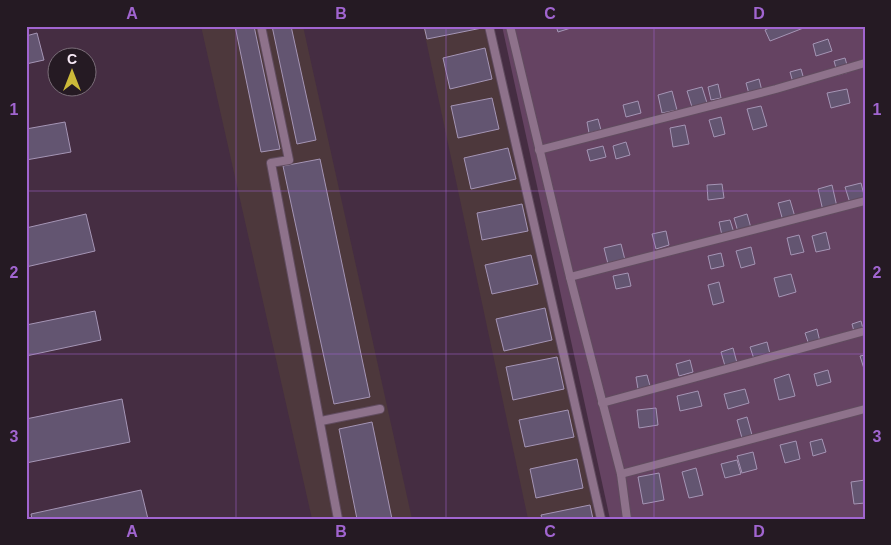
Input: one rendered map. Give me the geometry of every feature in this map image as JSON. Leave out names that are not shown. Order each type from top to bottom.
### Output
[{"type":"lane","points":[[261,26],[289,160],[271,163],[338,519]]},
{"type":"lane","points":[[489,26],[601,519]]},
{"type":"lane","points":[[510,26],[570,277],[621,474],[626,519]]},
{"type":"lane","points":[[539,150],[776,89],[865,63]]},
{"type":"lane","points":[[570,277],[865,201]]},
{"type":"lane","points":[[602,403],[865,331]]},
{"type":"lane","points":[[321,421],[380,409]]},
{"type":"lane","points":[[621,474],[865,409]]},
{"type":"shaded area","points":[[201,26],[303,26],[412,519],[312,519]]},
{"type":"shaded area","points":[[423,26],[484,26],[596,519],[528,519]]},
{"type":"shaded area","points":[[502,26],[865,26],[865,519],[610,519]]},
{"type":"building","points":[[235,26],[254,26],[280,149],[261,152]]},
{"type":"building","points":[[272,26],[291,26],[316,140],[297,144]]},
{"type":"building","points":[[424,26],[482,26],[482,28],[427,39]]},
{"type":"building","points":[[556,26],[574,26],[574,27],[558,32]]},
{"type":"building","points":[[773,26],[806,27],[770,41],[765,30]]},
{"type":"building","points":[[37,33],[44,60],[26,64],[26,36]]},
{"type":"building","points":[[828,39],[832,51],[816,56],[813,44]]},
{"type":"building","points":[[485,48],[492,79],[450,89],[443,58]]},
{"type":"building","points":[[845,58],[849,72],[838,75],[834,61]]},
{"type":"building","points":[[801,69],[805,83],[794,86],[790,72]]},
{"type":"building","points":[[759,79],[762,91],[749,94],[746,83]]},
{"type":"building","points":[[718,84],[721,98],[711,100],[708,87]]},
{"type":"building","points":[[702,87],[707,103],[692,107],[687,91]]},
{"type":"building","points":[[847,89],[850,103],[831,108],[827,93]]},
{"type":"building","points":[[672,91],[677,110],[662,113],[658,95]]},
{"type":"building","points":[[492,98],[499,129],[458,138],[451,106]]},
{"type":"building","points":[[638,101],[641,113],[626,117],[623,105]]},
{"type":"building","points":[[761,106],[767,126],[753,130],[747,109]]},
{"type":"building","points":[[721,117],[725,134],[714,137],[709,120]]},
{"type":"building","points":[[598,119],[601,130],[589,133],[587,122]]},
{"type":"building","points":[[65,122],[71,152],[26,160],[26,129]]},
{"type":"building","points":[[685,125],[689,144],[673,147],[670,128]]},
{"type":"building","points":[[626,142],[630,155],[616,159],[613,146]]},
{"type":"building","points":[[603,146],[606,157],[590,161],[587,150]]},
{"type":"building","points":[[508,148],[516,179],[471,189],[464,158]]},
{"type":"building","points":[[320,159],[370,397],[334,404],[283,166]]},
{"type":"building","points":[[861,183],[865,199],[850,203],[845,187]]},
{"type":"building","points":[[722,184],[724,198],[708,200],[707,185]]},
{"type":"building","points":[[832,185],[837,207],[823,211],[818,189]]},
{"type":"building","points":[[790,200],[795,217],[783,221],[778,203]]},
{"type":"building","points":[[522,204],[528,231],[482,240],[477,213]]},
{"type":"building","points":[[86,214],[95,251],[26,267],[26,228]]},
{"type":"building","points":[[747,214],[751,228],[738,232],[734,218]]},
{"type":"building","points":[[730,220],[735,236],[723,240],[719,222]]},
{"type":"building","points":[[666,231],[669,245],[656,249],[652,234]]},
{"type":"building","points":[[826,232],[830,249],[816,252],[812,236]]},
{"type":"building","points":[[799,235],[804,252],[791,255],[787,238]]},
{"type":"building","points":[[621,244],[625,260],[608,264],[604,248]]},
{"type":"building","points":[[751,247],[755,264],[741,268],[736,251]]},
{"type":"building","points":[[721,253],[724,266],[711,269],[708,256]]},
{"type":"building","points":[[531,255],[538,284],[492,294],[485,265]]},
{"type":"building","points":[[628,273],[631,286],[616,289],[613,276]]},
{"type":"building","points":[[791,274],[796,292],[779,297],[774,278]]},
{"type":"building","points":[[719,282],[724,302],[713,305],[708,285]]},
{"type":"building","points":[[545,308],[552,340],[504,351],[496,319]]},
{"type":"building","points":[[95,311],[101,340],[26,356],[26,325]]},
{"type":"building","points":[[861,321],[864,333],[855,335],[852,324]]},
{"type":"building","points":[[817,329],[820,342],[809,345],[805,333]]},
{"type":"building","points":[[767,342],[770,354],[754,359],[750,347]]},
{"type":"building","points":[[733,348],[737,363],[725,366],[721,352]]},
{"type":"building","points":[[865,355],[865,372],[860,356]]},
{"type":"building","points":[[557,357],[564,389],[513,400],[506,367]]},
{"type":"building","points":[[690,360],[693,372],[679,376],[676,364]]},
{"type":"building","points":[[828,370],[831,382],[817,386],[814,374]]},
{"type":"building","points":[[789,374],[795,396],[779,400],[774,379]]},
{"type":"building","points":[[647,375],[650,386],[638,389],[636,377]]},
{"type":"building","points":[[745,389],[749,403],[728,409],[724,394]]},
{"type":"building","points":[[698,391],[702,406],[680,411],[677,396]]},
{"type":"building","points":[[122,399],[130,442],[26,463],[26,419]]},
{"type":"building","points":[[656,408],[658,425],[639,428],[637,410]]},
{"type":"building","points":[[568,410],[574,437],[525,447],[519,420]]},
{"type":"building","points":[[747,417],[752,435],[742,438],[737,420]]},
{"type":"building","points":[[372,422],[392,519],[357,519],[339,429]]},
{"type":"building","points":[[822,439],[826,452],[813,456],[810,442]]},
{"type":"building","points":[[796,441],[800,459],[785,463],[780,445]]},
{"type":"building","points":[[753,452],[757,469],[742,473],[737,456]]},
{"type":"building","points":[[577,459],[583,488],[536,498],[530,469]]},
{"type":"building","points":[[737,460],[741,474],[725,478],[721,464]]},
{"type":"building","points":[[696,468],[703,495],[689,498],[682,472]]},
{"type":"building","points":[[659,473],[664,500],[643,504],[638,477]]},
{"type":"building","points":[[865,480],[865,503],[854,504],[851,482]]},
{"type":"building","points":[[141,490],[148,519],[32,519],[31,514]]},
{"type":"building","points":[[590,505],[593,519],[542,519],[541,515]]}]
